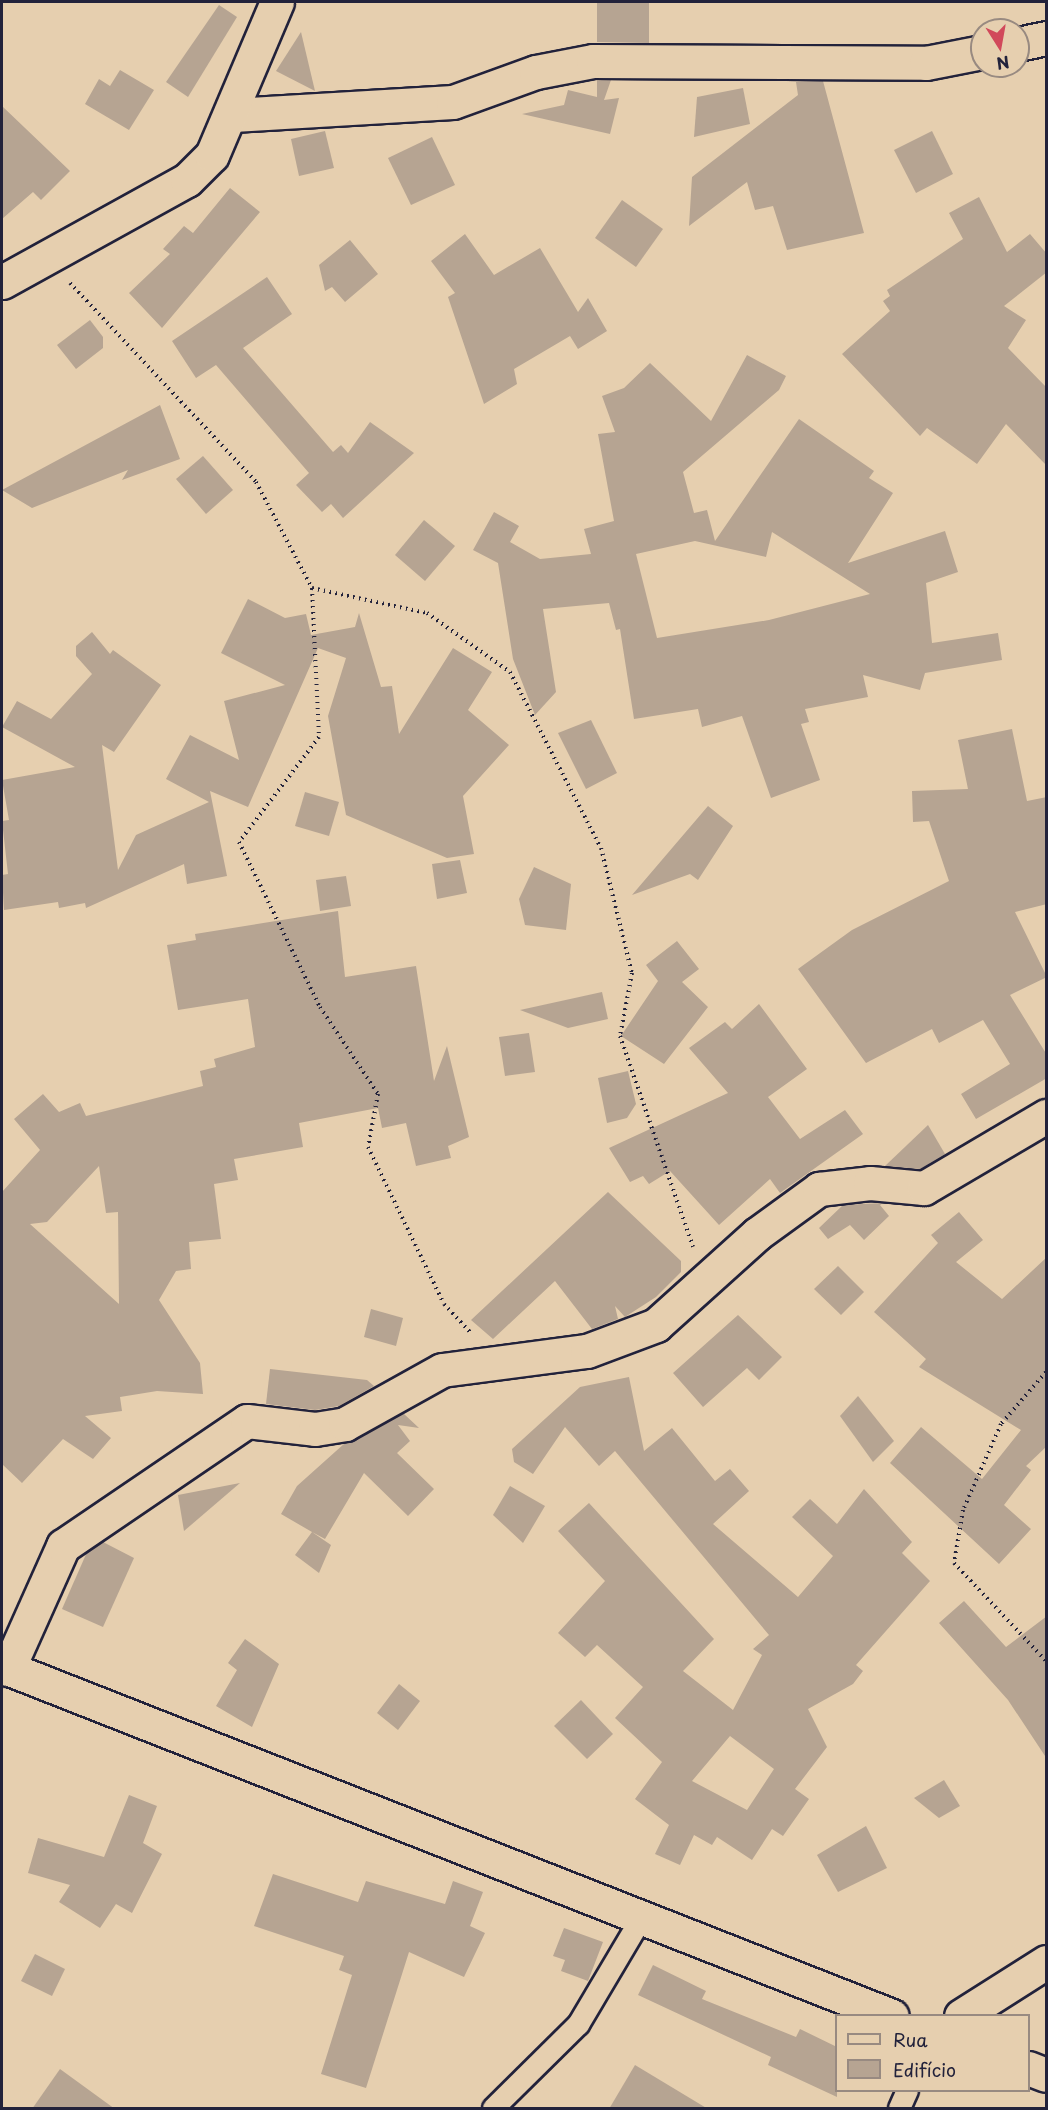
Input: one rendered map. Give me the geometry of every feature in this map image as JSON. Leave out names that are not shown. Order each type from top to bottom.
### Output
[{"type":"street","points":[[2,282],[45,256],[187,180],[212,155],[233,115],[277,2]]},
{"type":"street","points":[[1030,42],[1047,38]]},
{"type":"street","points":[[233,115],[453,102],[536,72],[593,61],[926,63],[970,54]]},
{"type":"street","points":[[887,2014],[5,1667],[63,1546],[247,1421],[315,1430],[345,1424],[442,1370],[497,1360],[587,1352],[656,1325],[757,1234],[819,1189],[870,1183],[924,1188],[1047,1116]]},
{"type":"street","points":[[964,2014],[1047,1962]]},
{"type":"street","points":[[1030,2068],[1047,2075]]},
{"type":"lane","points":[[493,2109],[578,2024],[641,1918]]},
{"type":"lane","points":[[899,2109],[907,2092]]},
{"type":"path","points":[[45,256],[255,482],[312,588],[320,737],[239,842],[320,1007],[378,1094],[368,1147],[444,1304],[497,1360]]},
{"type":"path","points":[[312,588],[427,613],[510,672],[601,848],[632,973],[620,1036],[704,1284]]},
{"type":"path","points":[[1047,1372],[1001,1424],[963,1510],[954,1563],[1047,1662]]},
{"type":"building","points":[[597,2],[649,2],[649,43],[597,42]]},
{"type":"building","points":[[219,5],[237,17],[188,97],[166,82]]},
{"type":"building","points":[[301,32],[315,91],[276,71]]},
{"type":"building","points":[[120,70],[154,90],[129,130],[85,104],[99,79],[110,86]]},
{"type":"building","points":[[597,80],[611,80],[604,100],[619,98],[610,134],[522,114],[564,105],[568,90],[597,97]]},
{"type":"building","points":[[823,81],[864,233],[787,250],[773,206],[755,210],[747,182],[689,226],[692,177],[798,95],[796,82]]},
{"type":"building","points":[[743,88],[750,124],[694,137],[697,97]]},
{"type":"building","points":[[2,106],[70,171],[41,200],[33,192],[2,219]]},
{"type":"building","points":[[325,131],[334,168],[299,176],[291,139]]},
{"type":"building","points":[[932,131],[953,174],[916,193],[894,150]]},
{"type":"building","points":[[432,137],[455,185],[411,205],[388,158]]},
{"type":"building","points":[[230,188],[260,212],[162,328],[129,293],[170,254],[163,249],[184,226],[193,233]]},
{"type":"building","points":[[979,197],[1007,252],[1030,234],[1047,254],[1047,272],[1004,306],[1026,320],[1008,348],[1047,388],[1047,466],[1006,424],[977,464],[927,428],[920,436],[842,354],[890,311],[883,301],[890,296],[887,290],[963,239],[949,213]]},
{"type":"building","points":[[622,200],[663,229],[636,267],[595,238]]},
{"type":"building","points":[[465,234],[494,275],[540,248],[578,312],[588,298],[607,331],[578,349],[570,336],[514,369],[517,384],[484,404],[448,297],[455,293],[431,261]]},
{"type":"building","points":[[350,240],[378,274],[345,302],[332,287],[325,291],[319,265]]},
{"type":"building","points":[[267,277],[292,314],[243,348],[333,452],[341,445],[348,453],[370,422],[414,453],[343,518],[331,504],[322,512],[296,485],[309,473],[216,365],[196,378],[172,341]]},
{"type":"building","points":[[90,320],[103,337],[103,348],[76,369],[57,345]]},
{"type":"building","points":[[747,355],[786,376],[779,390],[683,472],[694,513],[707,510],[715,541],[799,419],[874,471],[869,478],[893,493],[848,563],[945,531],[958,572],[926,583],[932,643],[998,633],[1002,660],[925,673],[920,690],[863,675],[868,697],[805,709],[809,722],[801,724],[820,780],[771,798],[742,716],[702,727],[698,709],[634,719],[620,629],[616,630],[609,603],[543,609],[556,692],[535,715],[513,659],[498,563],[473,550],[494,512],[519,526],[510,542],[540,559],[591,554],[584,529],[614,521],[598,434],[615,432],[602,396],[624,388],[650,363],[711,421]],"holes":[[[772,532],[870,594],[769,620],[657,638],[636,554],[695,541],[766,557]]]},
{"type":"building","points":[[160,405],[180,459],[122,480],[128,470],[32,508],[2,490]]},
{"type":"building","points":[[203,456],[233,490],[206,514],[176,479]]},
{"type":"building","points":[[424,520],[455,546],[425,581],[395,555]]},
{"type":"building","points":[[248,599],[285,618],[306,614],[311,635],[355,627],[359,613],[381,687],[392,686],[399,734],[453,648],[492,672],[468,710],[509,745],[463,796],[474,854],[447,858],[346,815],[328,716],[346,658],[318,648],[248,807],[210,791],[227,876],[187,884],[184,864],[86,908],[85,903],[59,908],[58,902],[4,910],[2,875],[8,874],[2,821],[9,820],[2,780],[75,767],[2,727],[17,701],[51,719],[92,674],[76,656],[76,646],[92,632],[110,654],[113,650],[161,685],[114,752],[102,745],[118,870],[136,835],[209,802],[166,779],[190,735],[239,760],[224,701],[285,685],[221,653]]},
{"type":"building","points":[[591,720],[617,773],[586,789],[558,733]]},
{"type":"building","points":[[1012,729],[1027,801],[1047,797],[1047,904],[1015,912],[1047,977],[1010,995],[1047,1055],[1047,1078],[976,1119],[961,1094],[1010,1064],[983,1020],[939,1043],[932,1029],[866,1063],[798,969],[852,930],[949,881],[929,821],[913,822],[912,791],[968,789],[958,740]]},
{"type":"building","points":[[305,792],[339,802],[329,836],[295,826]]},
{"type":"building","points":[[708,806],[733,826],[698,880],[690,874],[632,895]]},
{"type":"building","points":[[460,860],[467,893],[437,899],[432,864]]},
{"type":"building","points":[[534,867],[571,884],[566,930],[525,925],[519,899]]},
{"type":"building","points":[[346,876],[351,906],[320,911],[316,880]]},
{"type":"building","points":[[338,911],[345,977],[416,966],[434,1081],[447,1046],[469,1137],[448,1146],[451,1158],[416,1166],[406,1123],[382,1128],[378,1108],[299,1123],[303,1147],[234,1159],[238,1180],[214,1184],[221,1239],[189,1242],[191,1269],[176,1271],[159,1300],[200,1363],[203,1394],[157,1391],[120,1397],[122,1411],[85,1416],[111,1438],[93,1459],[63,1439],[22,1483],[2,1464],[2,1192],[40,1150],[14,1119],[43,1094],[59,1112],[80,1103],[86,1116],[203,1086],[200,1071],[216,1067],[214,1059],[255,1047],[248,999],[178,1010],[167,945],[196,940],[195,934]],"holes":[[[99,1166],[106,1213],[118,1212],[119,1304],[30,1224],[47,1222]]]},
{"type":"building","points":[[677,941],[699,969],[682,982],[708,1007],[664,1064],[621,1036],[658,981],[646,965]]},
{"type":"building","points":[[602,992],[608,1019],[568,1028],[520,1010]]},
{"type":"building","points":[[759,1004],[807,1069],[768,1097],[800,1139],[845,1110],[863,1134],[780,1193],[770,1179],[719,1225],[670,1171],[649,1184],[643,1176],[630,1182],[609,1148],[728,1093],[689,1048],[725,1022],[732,1029]]},
{"type":"building","points":[[529,1033],[535,1072],[505,1076],[499,1037]]},
{"type":"building","points":[[628,1071],[636,1104],[627,1118],[607,1123],[598,1078]]},
{"type":"building","points":[[928,1125],[945,1154],[920,1169],[885,1166]]},
{"type":"building","points":[[608,1192],[681,1261],[681,1272],[656,1297],[625,1317],[615,1306],[618,1319],[592,1329],[555,1281],[493,1339],[471,1320]]},
{"type":"building","points":[[883,1203],[880,1205],[889,1216],[864,1240],[850,1225],[828,1239],[819,1228],[843,1205]]},
{"type":"building","points":[[959,1212],[983,1240],[956,1262],[1002,1299],[1047,1257],[1047,1446],[1026,1466],[1031,1470],[1004,1505],[1031,1529],[999,1564],[890,1463],[921,1427],[982,1479],[1021,1430],[919,1367],[926,1359],[874,1312],[938,1243],[931,1235]]},
{"type":"building","points":[[838,1266],[864,1292],[841,1315],[814,1289]]},
{"type":"building","points":[[371,1309],[403,1318],[396,1346],[364,1337]]},
{"type":"building","points":[[738,1315],[782,1357],[759,1380],[747,1368],[703,1407],[673,1373]]},
{"type":"building","points":[[270,1369],[367,1380],[374,1386],[339,1406],[315,1410],[266,1404]]},
{"type":"building","points":[[629,1377],[644,1451],[672,1428],[715,1481],[730,1469],[749,1491],[713,1524],[798,1597],[833,1556],[792,1517],[810,1499],[837,1524],[864,1489],[912,1542],[902,1553],[930,1581],[856,1665],[863,1671],[853,1684],[808,1709],[827,1747],[795,1789],[809,1799],[783,1836],[772,1829],[752,1860],[717,1837],[712,1845],[694,1835],[680,1865],[655,1854],[669,1825],[635,1799],[662,1762],[615,1718],[643,1687],[597,1645],[585,1657],[558,1633],[605,1581],[558,1531],[589,1503],[714,1639],[683,1671],[733,1710],[762,1655],[753,1649],[769,1635],[615,1451],[599,1466],[565,1427],[533,1474],[514,1462],[512,1449],[580,1387]],"holes":[[[730,1736],[774,1769],[747,1810],[692,1781]]]},
{"type":"building","points":[[858,1396],[894,1441],[873,1462],[840,1416]]},
{"type":"building","points":[[403,1413],[419,1428],[398,1425],[410,1441],[397,1453],[434,1489],[408,1516],[364,1473],[325,1539],[281,1514],[297,1486],[345,1443]]},
{"type":"building","points":[[240,1483],[184,1531],[178,1495]]},
{"type":"building","points":[[510,1486],[545,1506],[523,1543],[493,1515]]},
{"type":"building","points":[[312,1532],[331,1545],[319,1573],[295,1555]]},
{"type":"building","points":[[103,1542],[134,1558],[103,1627],[62,1609],[87,1552]]},
{"type":"building","points":[[964,1601],[1006,1647],[1047,1616],[1047,1759],[1008,1700],[939,1623]]},
{"type":"building","points":[[245,1639],[279,1664],[252,1727],[216,1706],[237,1670],[228,1663]]},
{"type":"building","points":[[399,1684],[420,1701],[398,1730],[377,1713]]},
{"type":"building","points":[[581,1700],[613,1734],[587,1759],[554,1726]]},
{"type":"building","points":[[944,1780],[960,1806],[939,1818],[914,1798]]},
{"type":"building","points":[[129,1795],[157,1806],[143,1843],[162,1854],[132,1913],[116,1904],[100,1928],[59,1902],[70,1885],[28,1873],[38,1838],[104,1857]]},
{"type":"building","points":[[866,1826],[887,1868],[838,1892],[817,1855]]},
{"type":"building","points":[[273,1874],[358,1902],[366,1881],[445,1904],[453,1881],[483,1892],[470,1926],[485,1933],[464,1977],[409,1952],[366,2088],[321,2074],[352,1975],[339,1970],[344,1956],[254,1926]]},
{"type":"building","points":[[564,1928],[603,1942],[588,1981],[561,1971],[565,1960],[553,1956]]},
{"type":"building","points":[[35,1954],[65,1969],[52,1996],[21,1981]]},
{"type":"building","points":[[653,1965],[706,1991],[702,1999],[796,2037],[800,2029],[835,2046],[835,2092],[837,2092],[837,2097],[768,2065],[771,2057],[638,1995]]},
{"type":"building","points":[[635,2065],[708,2109],[609,2109]]},
{"type":"building","points":[[60,2069],[115,2109],[32,2109]]}]
